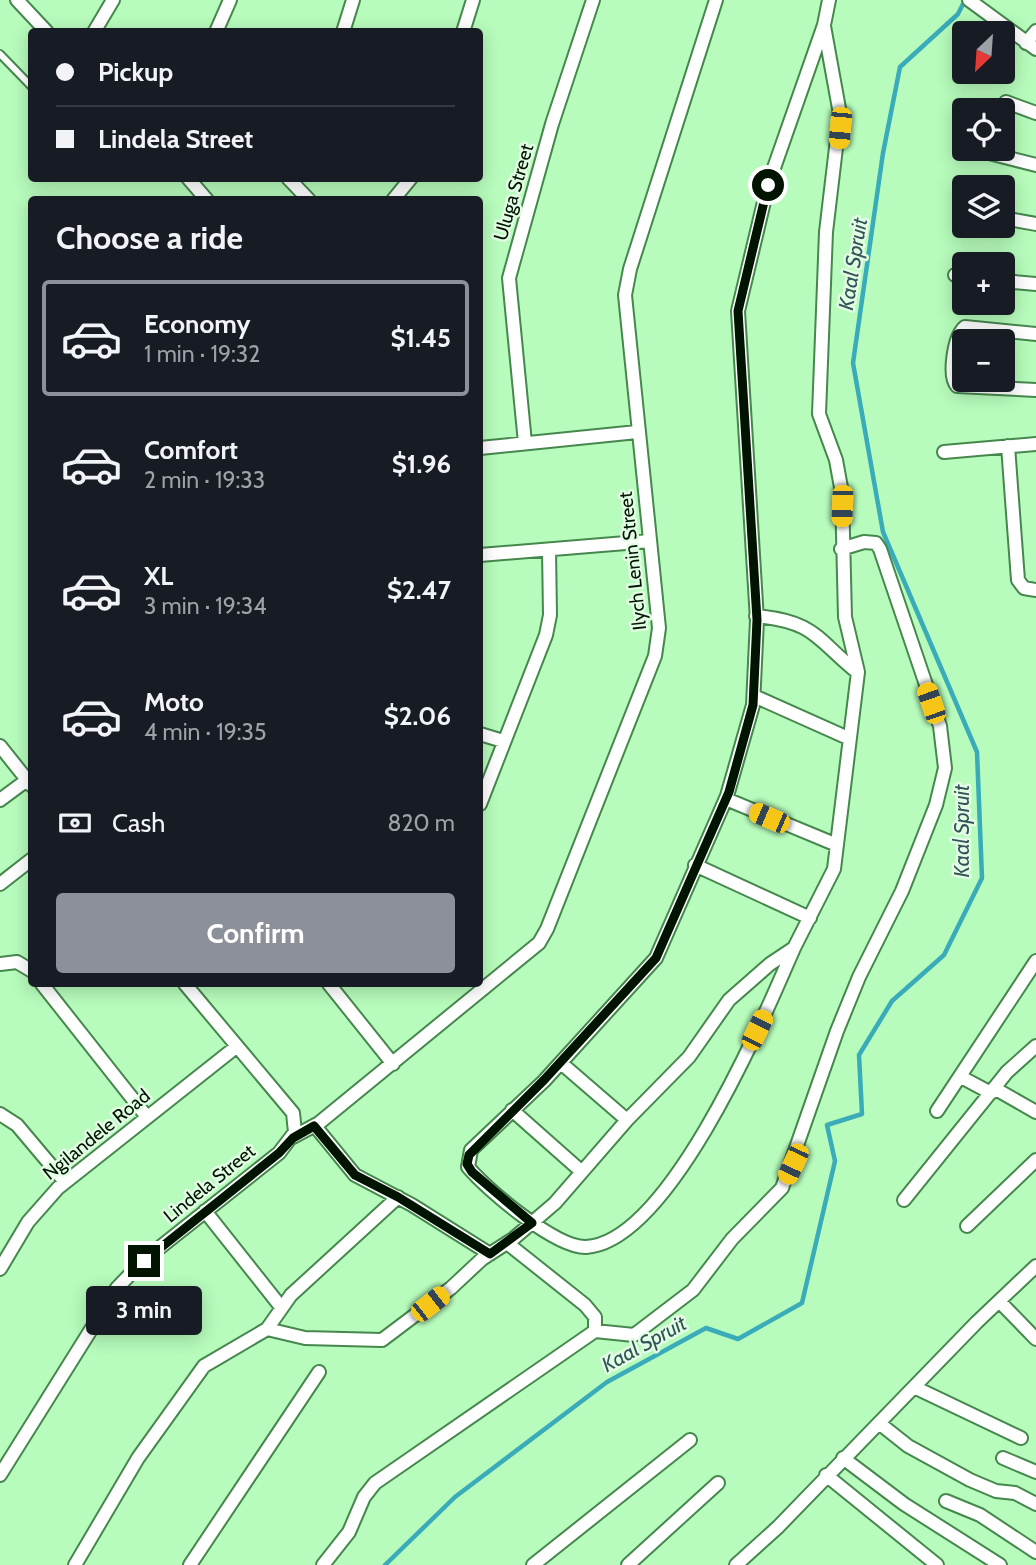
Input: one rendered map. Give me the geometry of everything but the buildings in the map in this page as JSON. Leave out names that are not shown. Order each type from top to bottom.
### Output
[{"type":"street","points":[[17,0],[43,28]]},
{"type":"street","points":[[96,28],[113,0]]},
{"type":"street","points":[[218,28],[230,0]]},
{"type":"street","points":[[344,28],[353,0]]},
{"type":"street","points":[[464,28],[473,0]]},
{"type":"street","name":"Uluga Street","points":[[525,443],[509,278],[549,133],[593,0]]},
{"type":"street","name":"Ilych Lenin Street","points":[[314,1126],[533,949],[547,929],[658,648],[626,309],[628,278],[716,0]]},
{"type":"street","points":[[824,25],[840,114],[837,165],[826,232],[824,344],[819,414],[839,475],[845,617],[858,672],[848,738],[835,865],[720,1102],[680,1169],[650,1209],[633,1224],[589,1247],[571,1244],[532,1223],[467,1164],[471,1150],[561,1063],[656,958],[726,799],[754,696],[757,616],[738,311],[768,185],[824,25],[828,0]]},
{"type":"street","points":[[969,0],[1031,46],[1036,31]]},
{"type":"street","points":[[1015,105],[1036,113]]},
{"type":"street","points":[[1015,160],[1036,165]]},
{"type":"street","points":[[191,182],[204,196]]},
{"type":"street","points":[[292,182],[305,196]]},
{"type":"street","points":[[396,196],[408,182]]},
{"type":"street","points":[[1015,220],[1036,224]]},
{"type":"street","points":[[1015,282],[1036,284]]},
{"type":"street","points":[[1036,334],[962,329],[956,340],[954,379],[957,386],[1036,390]]},
{"type":"street","points":[[483,448],[637,432]]},
{"type":"street","points":[[944,452],[1036,444]]},
{"type":"street","points":[[1008,446],[1018,580],[1024,588],[1036,590]]},
{"type":"street","points":[[483,555],[650,541]]},
{"type":"street","points":[[323,1565],[349,1532],[364,1497],[375,1483],[595,1331],[634,1335],[700,1282],[732,1239],[782,1188],[837,1031],[859,977],[902,891],[936,805],[944,768],[940,726],[880,549],[876,543],[869,541],[841,550]]},
{"type":"street","points":[[483,796],[549,625],[549,550]]},
{"type":"street","points":[[757,616],[791,621],[810,628],[858,672]]},
{"type":"street","points":[[754,696],[848,738]]},
{"type":"street","points":[[483,735],[503,741]]},
{"type":"street","points":[[0,746],[28,782]]},
{"type":"street","points":[[0,800],[28,784]]},
{"type":"street","points":[[726,799],[837,845]]},
{"type":"street","points":[[0,884],[28,862]]},
{"type":"street","points":[[695,865],[810,918]]},
{"type":"street","points":[[267,1329],[305,1338],[382,1340],[532,1223],[689,1057],[729,1000],[794,948]]},
{"type":"street","points":[[937,1111],[1036,961]]},
{"type":"street","points":[[0,964],[17,962],[28,969]]},
{"type":"street","points":[[44,987],[147,1117]]},
{"type":"street","points":[[187,987],[291,1110],[294,1132]]},
{"type":"street","points":[[331,987],[393,1064]]},
{"type":"street","name":"Ngilandele Road","points":[[0,1269],[37,1210],[65,1182],[236,1046]]},
{"type":"street","points":[[904,1200],[1007,1072],[1036,1046]]},
{"type":"street","points":[[561,1063],[627,1120]]},
{"type":"street","points":[[961,1077],[1036,1112]]},
{"type":"street","points":[[512,1110],[582,1172]]},
{"type":"street","points":[[0,1114],[17,1125],[65,1182]]},
{"type":"street","points":[[314,1126],[355,1175],[398,1197],[490,1254]]},
{"type":"street","name":"Lindela Street","points":[[0,1475],[117,1287],[294,1132],[314,1126]]},
{"type":"street","points":[[967,1226],[1036,1160]]},
{"type":"street","points":[[75,1565],[130,1469],[204,1366],[267,1329],[281,1307],[398,1197]]},
{"type":"street","points":[[205,1212],[281,1307]]},
{"type":"street","points":[[507,1243],[585,1305],[595,1317],[595,1331]]},
{"type":"street","points":[[736,1565],[778,1527],[826,1475],[1036,1266]]},
{"type":"street","points":[[999,1301],[1036,1339]]},
{"type":"street","points":[[190,1565],[318,1372]]},
{"type":"street","points":[[914,1387],[1021,1438]]},
{"type":"street","points":[[879,1423],[904,1444],[975,1483],[996,1491],[1015,1493],[1036,1504]]},
{"type":"street","points":[[533,1565],[690,1440]]},
{"type":"street","points":[[843,1458],[904,1504],[1000,1565]]},
{"type":"street","points":[[1003,1458],[1036,1472]]},
{"type":"street","points":[[826,1475],[937,1565]]},
{"type":"street","points":[[628,1565],[718,1483]]},
{"type":"street","points":[[946,1501],[980,1515],[1036,1552]]},
{"type":"lane","points":[[0,54],[28,83]]},
{"type":"waterway","name":"Kaal Spruit","points":[[385,1565],[455,1497],[607,1382],[706,1328],[738,1339],[802,1303],[835,1161],[827,1125],[862,1114],[859,1055],[892,1001],[944,955],[982,878],[977,752],[883,532],[853,363],[883,153],[900,67],[958,14],[965,0]]},
{"type":"route","points":[[144,1261],[279,1153],[293,1138],[314,1126],[355,1175],[398,1197],[490,1254],[532,1223],[472,1172],[467,1164],[471,1150],[544,1080],[656,958],[727,796],[751,713],[754,699],[757,616],[738,349],[738,311],[747,262],[768,185]]}]
